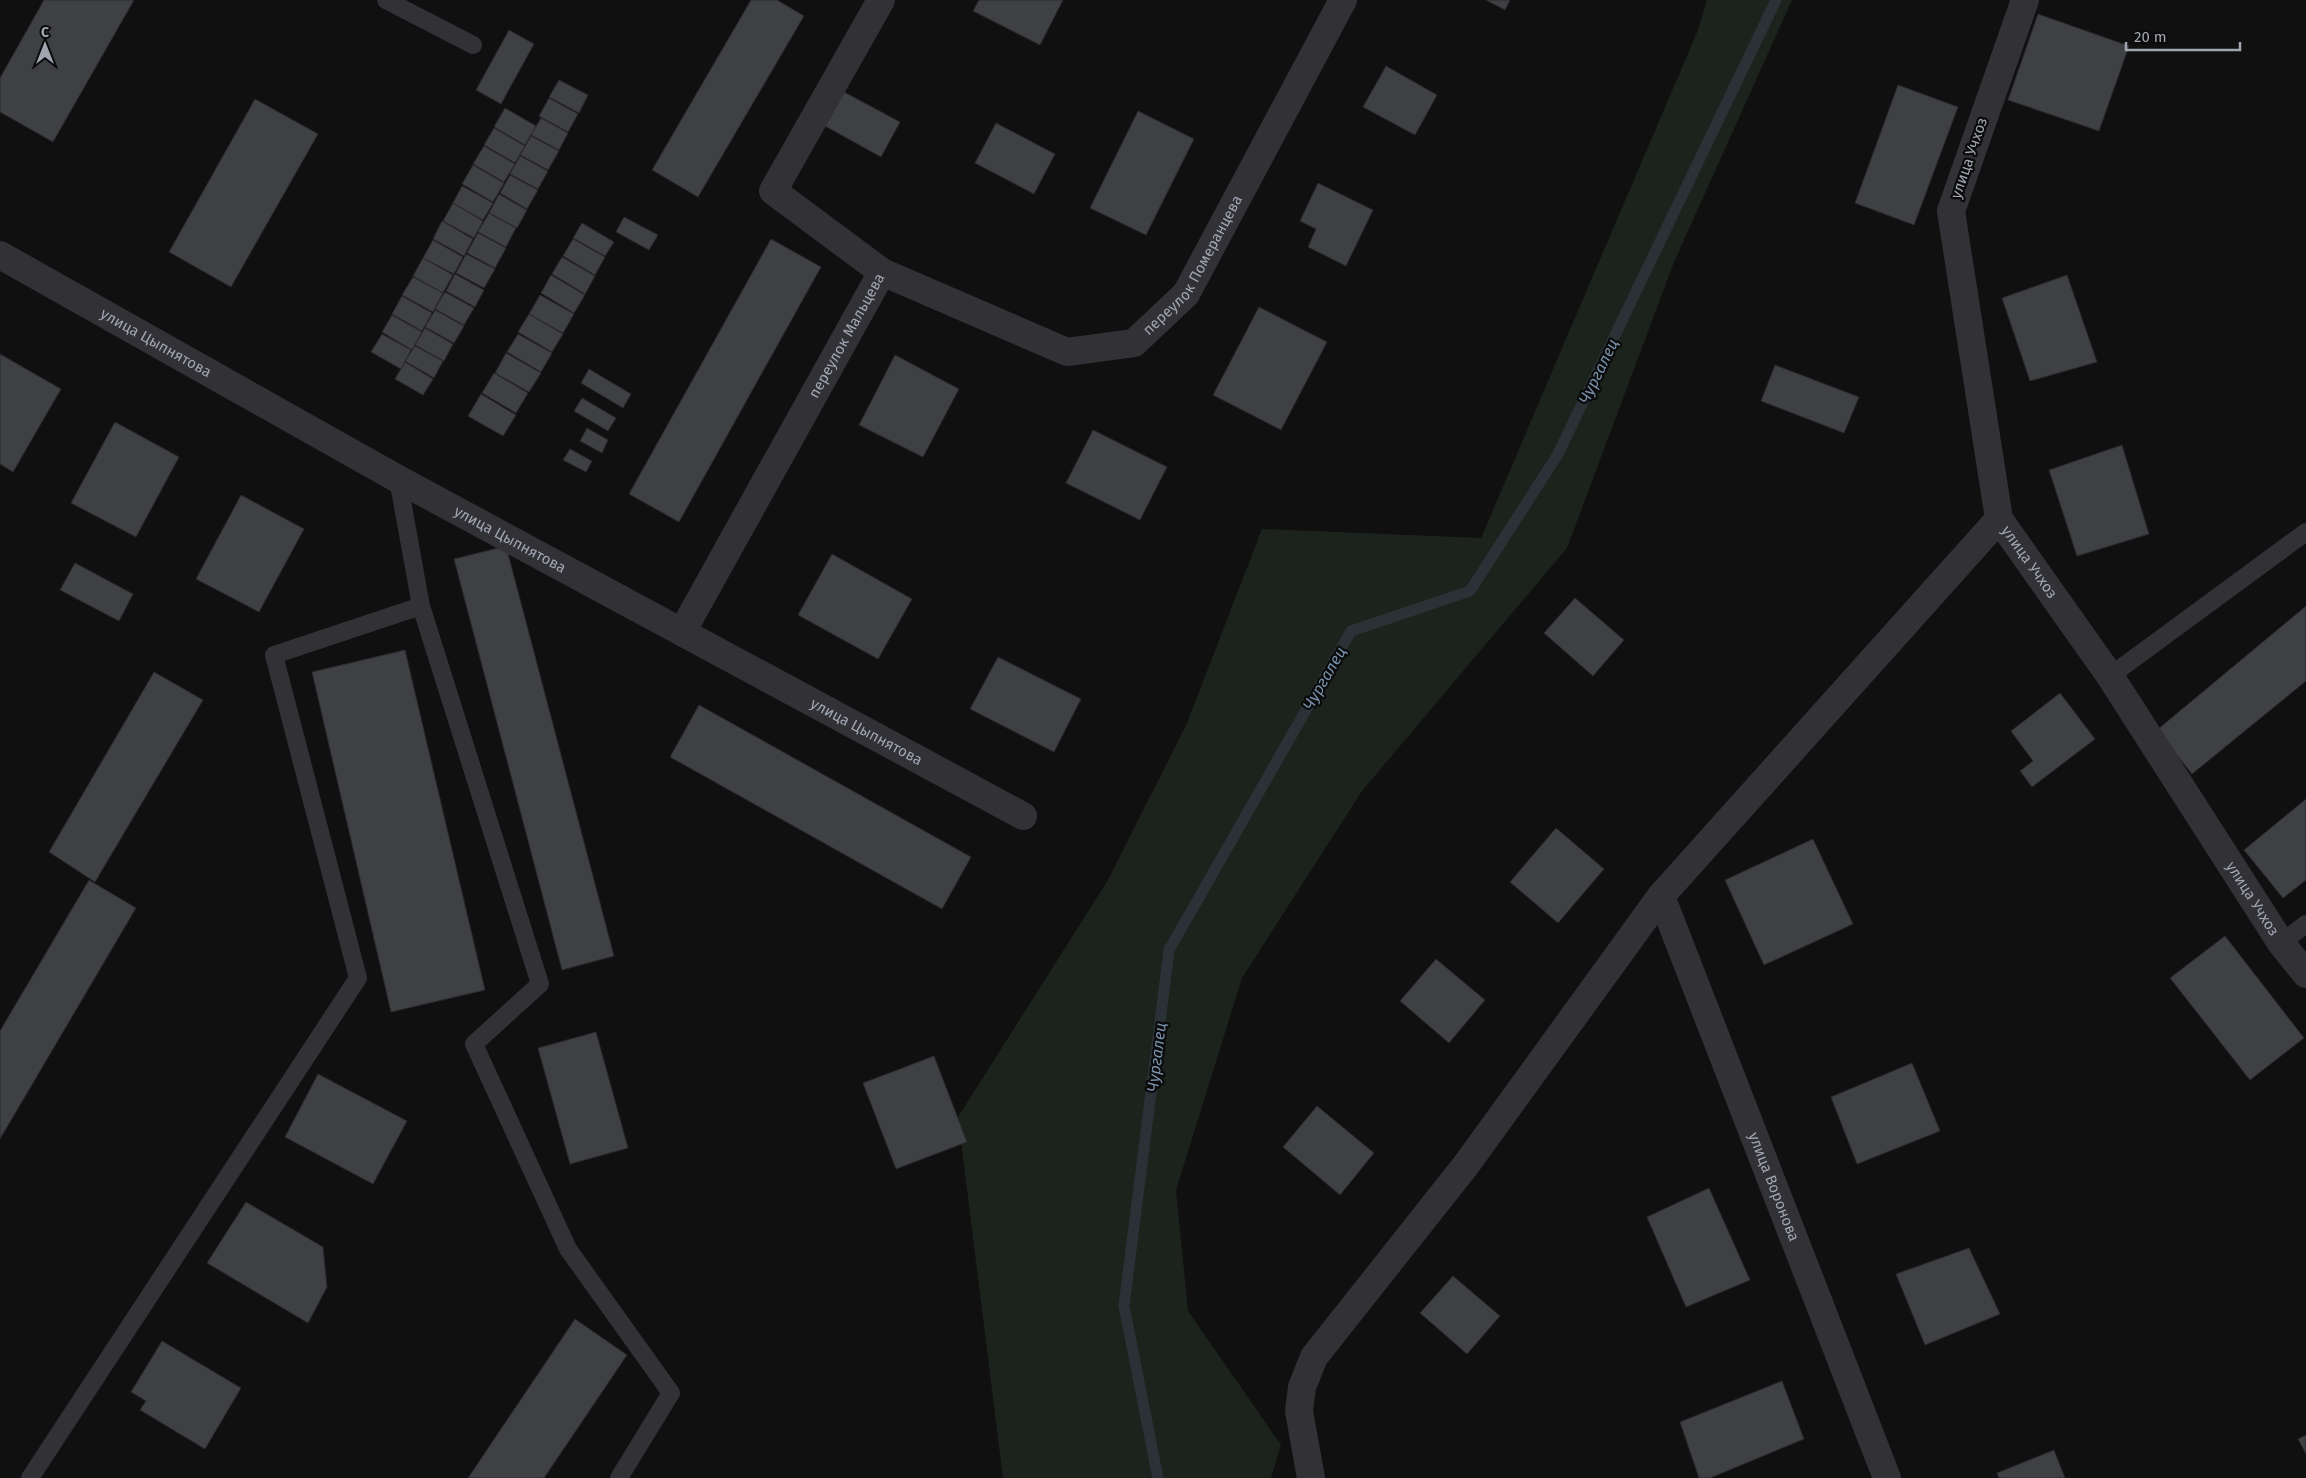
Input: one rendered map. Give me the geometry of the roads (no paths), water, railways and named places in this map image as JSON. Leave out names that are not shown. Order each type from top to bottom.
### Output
[{"type":"street","name":"переулок Мальцева","points":[[682,632],[882,272],[773,191],[881,0]]},
{"type":"street","name":"переулок Померанцева","points":[[882,272],[1067,352],[1134,343],[1186,294],[1343,0]]},
{"type":"street","name":"улица Учхоз","points":[[2025,0],[1951,211],[1999,519],[2110,676],[2281,943],[2306,974]]},
{"type":"street","name":"улица Цыпнятова","points":[[0,255],[398,479],[1023,816]]},
{"type":"street","points":[[1311,1478],[1299,1411],[1302,1387],[1314,1357],[1466,1165],[1661,896],[1999,519]]},
{"type":"street","name":"улица Воронова","points":[[1661,896],[1887,1478]]},
{"type":"lane","points":[[386,0],[473,45]]},
{"type":"lane","points":[[398,479],[421,606],[540,984],[474,1044],[568,1249],[671,1393],[619,1478]]},
{"type":"lane","points":[[2110,676],[2306,532]]},
{"type":"lane","points":[[30,1478],[358,978],[274,655],[421,606]]},
{"type":"lane","points":[[2281,943],[2306,924]]},
{"type":"waterway","name":"Чургалец","points":[[1158,1478],[1124,1306],[1169,950],[1351,631],[1470,591],[1558,454],[1776,0]]}]
